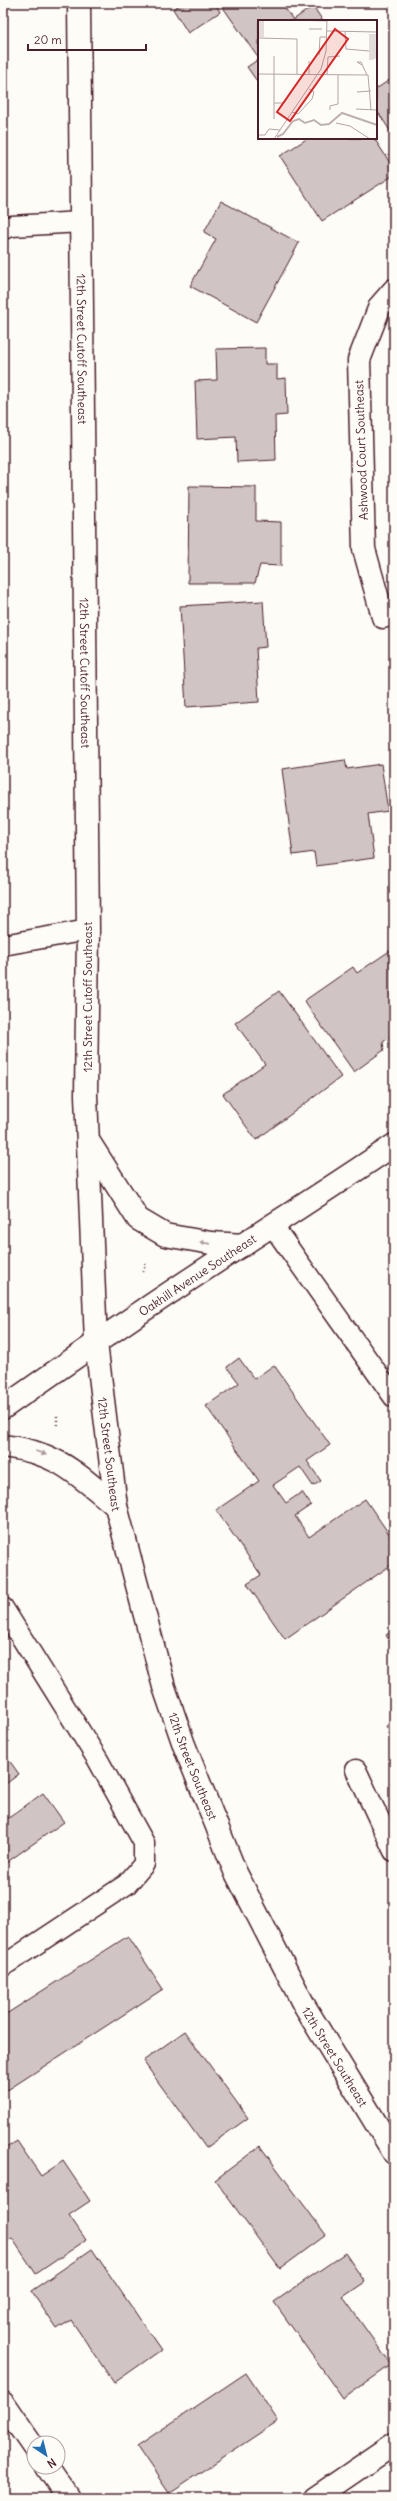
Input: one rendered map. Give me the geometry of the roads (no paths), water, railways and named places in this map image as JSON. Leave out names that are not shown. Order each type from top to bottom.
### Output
[{"type":"main road","name":"12th Street Cutoff Southeast","points":[[79,3],[88,930],[86,1095],[96,1343]]},
{"type":"main road","name":"Ashwood Court Southeast","points":[[383,617],[364,549],[359,360],[380,306],[394,290]]},
{"type":"main road","points":[[89,1142],[138,1220],[165,1235],[211,1244],[244,1245]]},
{"type":"main road","name":"Oakhill Avenue Southeast","points":[[3,1408],[159,1298],[244,1245],[394,1145]]},
{"type":"main road","name":"12th Street Southeast","points":[[96,1343],[116,1506],[164,1687],[184,1745],[234,1871],[305,2007],[394,2153]]},
{"type":"main road","points":[[3,1446],[40,1452],[55,1459],[67,1466],[116,1506]]},
{"type":"main road","points":[[3,2403],[26,2436]]},
{"type":"main road","points":[[315,2498],[394,2444]]},
{"type":"main road","points":[[52,2475],[68,2498]]},
{"type":"lane","points":[[3,229],[12,226],[81,222]]},
{"type":"lane","points":[[3,945],[88,930]]},
{"type":"lane","points":[[273,1226],[394,1397]]},
{"type":"lane","points":[[3,1608],[98,1760],[144,1843],[144,1864],[127,1884],[3,1966]]},
{"type":"lane","points":[[356,1770],[394,1851]]}]
